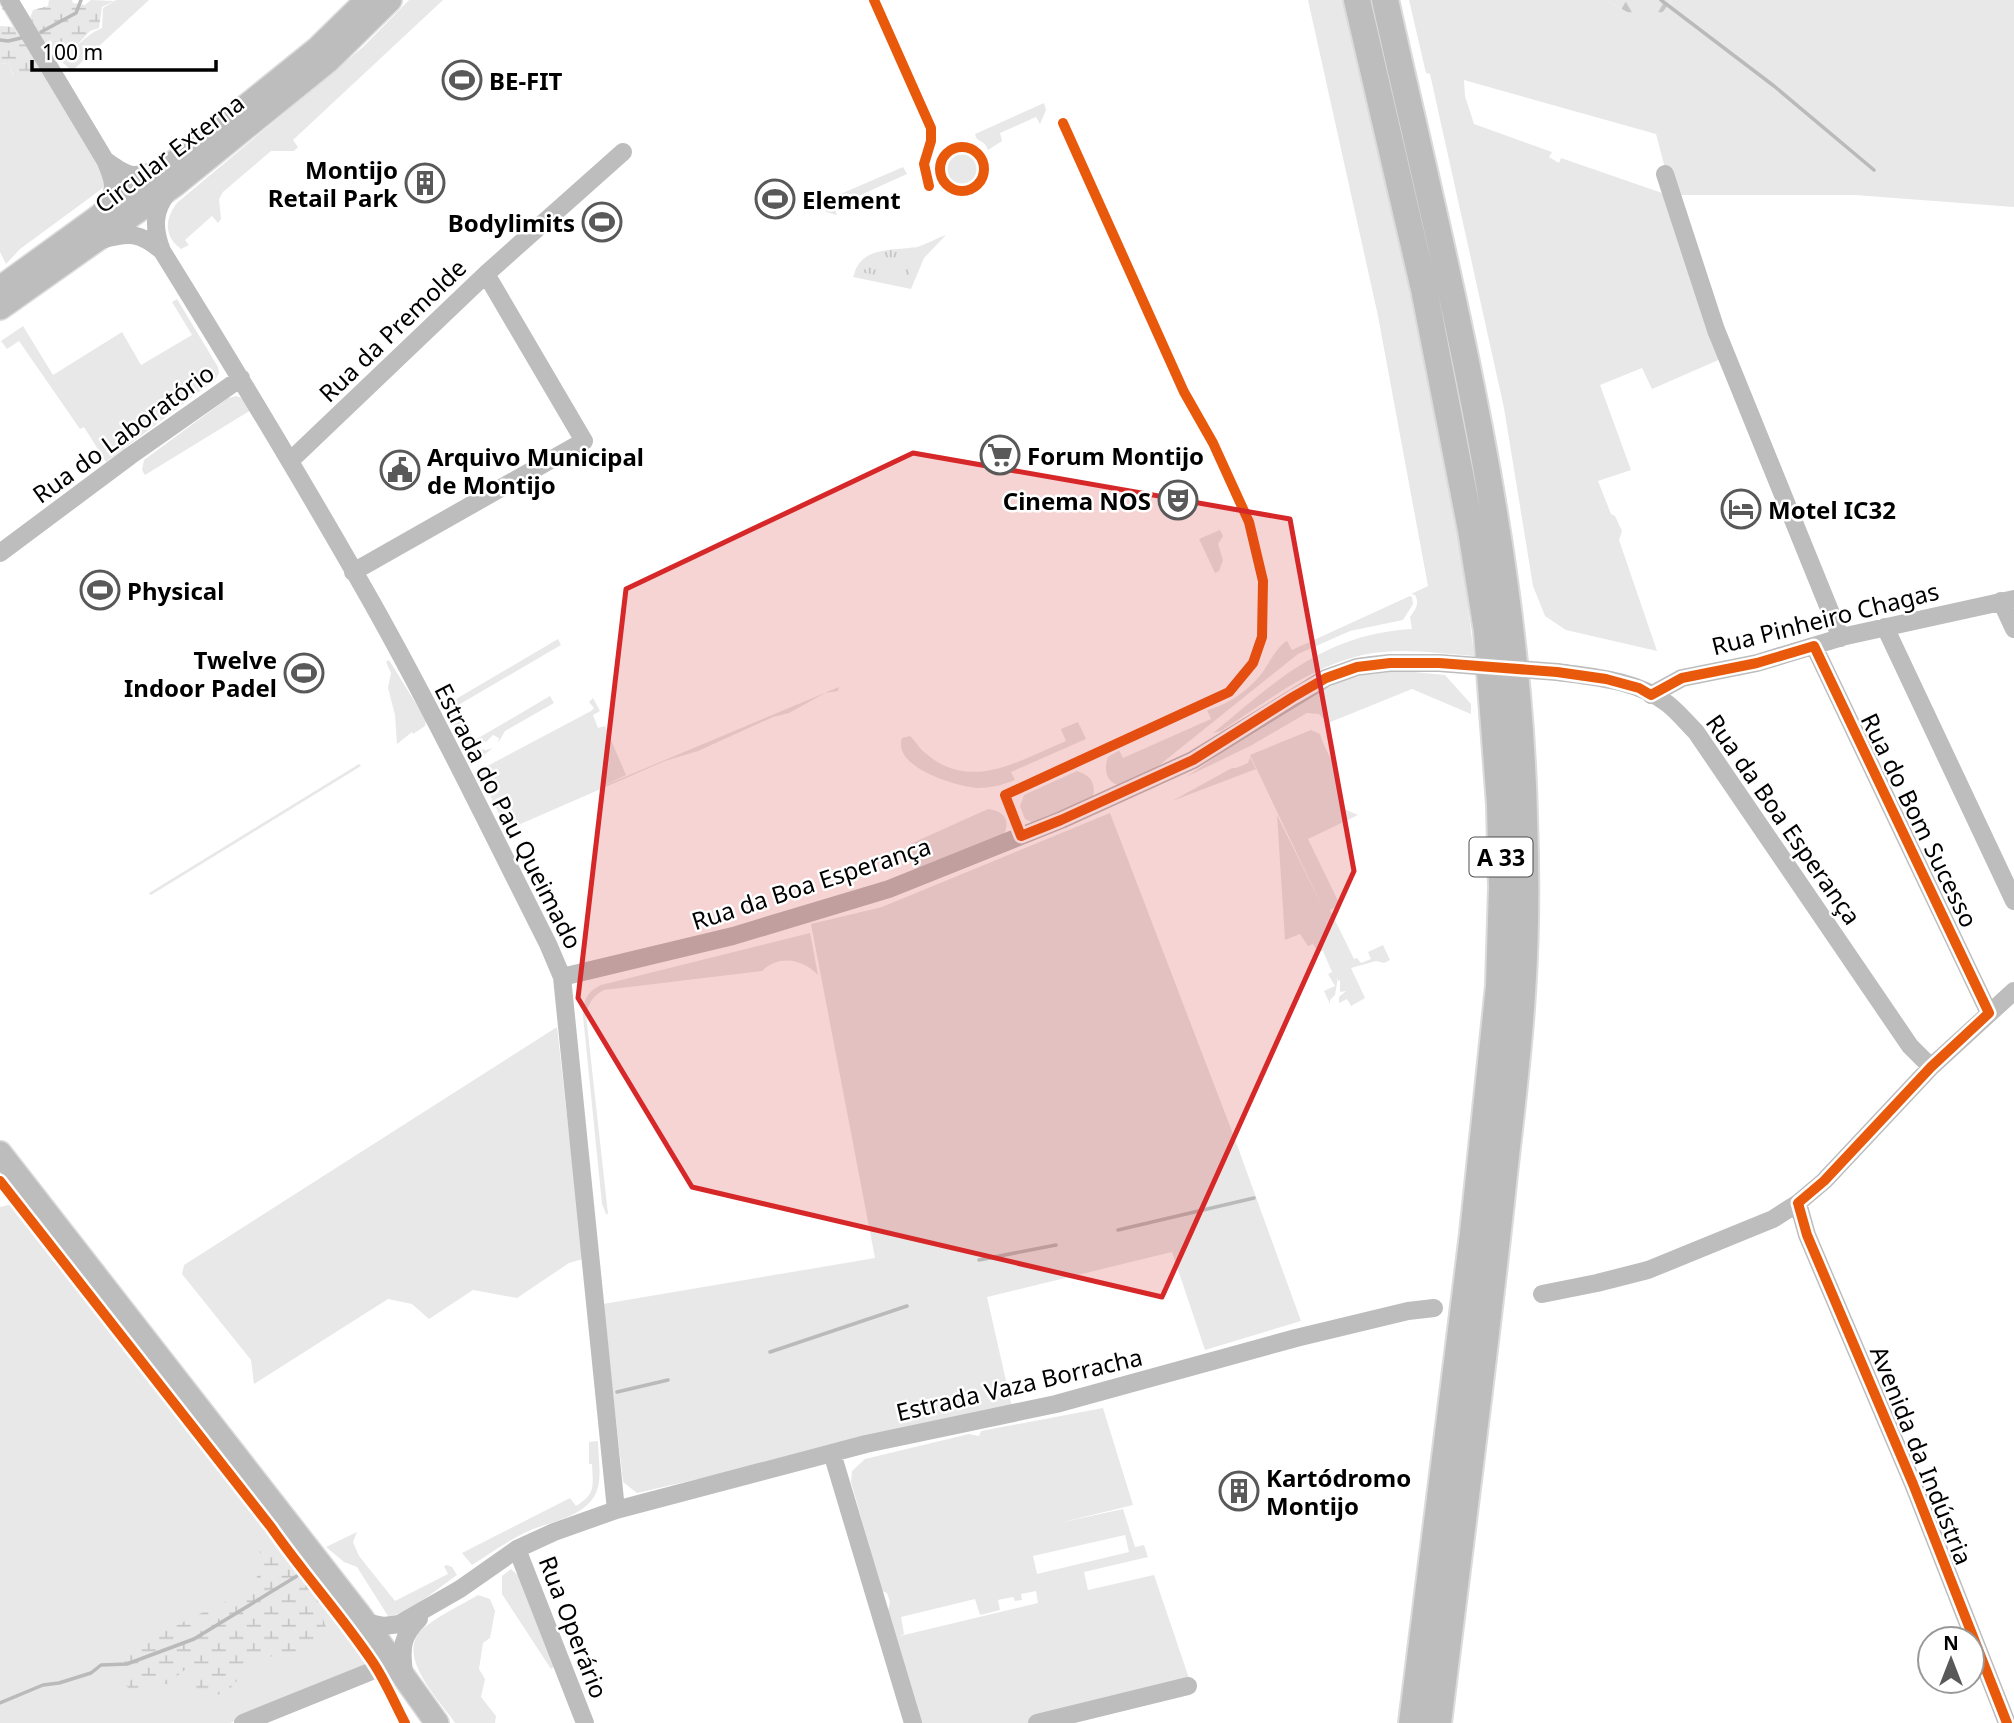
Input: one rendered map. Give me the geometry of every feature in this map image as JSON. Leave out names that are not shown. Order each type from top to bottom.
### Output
[{"type":"highway","name":"A 33","points":[[1357,0],[1424,289],[1471,530],[1487,631],[1500,805],[1502,887],[1499,986],[1472,1248],[1412,1723]]},
{"type":"highway","name":"A 33","points":[[1385,0],[1466,368],[1497,533],[1516,685],[1524,814],[1522,994],[1493,1268],[1438,1723]]},
{"type":"main road","name":"Circular Externa","points":[[0,308],[93,243],[307,57],[366,0]]},
{"type":"main road","name":"Circular Externa","points":[[0,288],[96,217],[175,173],[328,61],[390,0]]},
{"type":"main road","points":[[0,1153],[365,1622],[437,1723]]},
{"type":"street","points":[[9,0],[105,160],[114,181],[110,199],[96,217]]},
{"type":"street","name":"Rua da Premolde","points":[[290,461],[486,274],[623,152]]},
{"type":"street","points":[[105,160],[124,174],[132,176],[175,173]]},
{"type":"street","points":[[162,251],[156,236],[157,209],[175,173]]},
{"type":"street","points":[[1665,174],[1716,330],[1840,638]]},
{"type":"street","points":[[93,243],[129,234],[141,236],[162,251]]},
{"type":"street","name":"Estrada do Pau Queimado","points":[[162,251],[241,378],[353,572],[446,742],[562,977],[616,1510]]},
{"type":"street","points":[[353,572],[584,441],[486,274]]},
{"type":"street","name":"Rua do Laboratório","points":[[0,553],[130,456],[241,378]]},
{"type":"street","points":[[2008,600],[2014,629]]},
{"type":"street","name":"Rua Pinheiro Chagas","points":[[1651,695],[1682,678],[1757,663],[1840,638],[2008,600]]},
{"type":"street","points":[[1885,627],[2014,901]]},
{"type":"street","name":"Rua do Bom Sucesso","points":[[1814,646],[1989,1013]]},
{"type":"street","name":"Rua da Boa Esperança","points":[[562,977],[733,936],[889,889],[1061,820],[1193,760],[1326,678],[1357,667],[1390,663],[1439,663],[1557,672],[1606,679],[1639,688],[1668,704],[1696,732],[1910,1046],[1931,1068]]},
{"type":"street","points":[[1542,1294],[1648,1270],[1773,1219],[1798,1203],[1824,1181],[1931,1068],[2014,991]]},
{"type":"street","name":"Avenida da Indústria","points":[[1798,1203],[1807,1235],[1913,1484],[2007,1723]]},
{"type":"street","name":"Estrada Vaza Borracha","points":[[434,1605],[517,1549],[554,1532],[616,1510],[832,1453],[1056,1404],[1296,1338],[1408,1311],[1434,1308]]},
{"type":"street","points":[[832,1453],[913,1723]]},
{"type":"street","name":"Rua Operário","points":[[517,1549],[585,1723]]},
{"type":"street","points":[[365,1622],[396,1626],[434,1605]]},
{"type":"street","points":[[243,1723],[377,1669],[399,1667],[405,1634],[434,1605]]},
{"type":"street","points":[[1037,1723],[1188,1686]]},
{"type":"highlighted area","points":[[913,453],[1290,519],[1354,871],[1162,1297],[692,1187],[578,998],[626,589]]},
{"type":"green space","points":[[0,0],[11,14],[37,64],[36,77],[33,76],[35,78],[29,84],[15,77],[8,63],[0,64],[0,26],[13,27],[0,5]]},
{"type":"green space","points":[[49,0],[72,0],[73,3],[85,5],[91,0],[114,1],[102,7],[99,28],[90,31],[76,46],[51,52],[30,18],[33,10],[48,6]]},
{"type":"green space","points":[[116,0],[149,0],[72,71],[52,53],[69,50],[102,28],[103,8]]},
{"type":"green space","points":[[409,0],[443,0],[293,140],[298,147],[294,151],[271,151],[223,192],[219,199],[221,219],[218,223],[212,216],[185,240],[189,245],[181,249],[175,244],[169,232],[168,220],[178,202],[363,47]]},
{"type":"green space","points":[[1308,0],[1347,0],[1419,331],[1459,531],[1474,656],[1383,652],[1339,662],[1298,681],[1221,731],[1213,733],[1281,678],[1328,650],[1381,633],[1412,629],[1410,617],[1417,601],[1415,595],[1411,594],[1428,586],[1378,316]]},
{"type":"green space","points":[[1409,0],[1606,0],[1627,12],[1662,13],[1672,0],[2014,0],[2014,207],[1855,195],[1672,195],[1656,134],[1464,80],[1465,96],[1474,124],[1552,152],[1549,157],[1559,163],[1561,158],[1665,194],[1723,358],[1652,389],[1642,368],[1600,385],[1631,470],[1598,481],[1611,514],[1615,516],[1622,531],[1619,540],[1657,651],[1566,630],[1545,616],[1533,586],[1504,408],[1430,74],[1426,73]]},
{"type":"green space","points":[[1606,0],[1672,0],[1662,13],[1647,20]]},
{"type":"green space","points":[[25,42],[106,175],[107,185],[20,249],[6,264],[0,252],[0,64],[8,63],[13,75],[30,75]]},
{"type":"green space","points":[[1044,103],[1046,110],[1040,124],[1036,117],[1000,133],[1002,141],[988,150],[985,144],[977,139],[975,134]]},
{"type":"green space","points":[[963,154],[974,159],[979,170],[974,181],[963,186],[952,181],[947,170],[952,159]]},
{"type":"green space","points":[[903,167],[907,174],[834,207],[837,215],[826,212],[822,202]]},
{"type":"green space","points":[[946,235],[924,258],[911,289],[853,277],[864,259],[870,255],[914,248]]},
{"type":"green space","points":[[915,247],[907,281],[855,271],[866,257],[873,253]]},
{"type":"green space","points":[[177,299],[219,373],[215,380],[106,462],[84,427],[80,429],[19,341],[7,349],[1,341],[23,326],[53,375],[122,332],[141,365],[192,335],[172,302]]},
{"type":"green space","points":[[237,396],[243,399],[251,410],[145,475],[142,470],[144,460],[228,398]]},
{"type":"green space","points":[[1220,530],[1223,536],[1218,544],[1223,560],[1219,571],[1215,573],[1199,539]]},
{"type":"green space","points":[[1410,596],[1413,604],[1403,620],[1350,631],[1298,654],[1157,767],[1118,785],[1108,777],[1108,757],[1119,750],[1123,758],[1211,719],[1207,710],[1230,701],[1251,685],[1285,642],[1287,641],[1292,650]]},
{"type":"green space","points":[[558,639],[561,645],[455,707],[465,724],[463,733],[470,744],[472,742],[466,734],[468,729],[475,740],[550,696],[554,703],[505,731],[498,743],[499,738],[493,735],[486,742],[482,740],[479,745],[481,749],[493,748],[473,763],[444,706]]},
{"type":"green space","points":[[389,660],[426,720],[425,726],[397,744],[395,715],[388,688],[391,673],[386,662]]},
{"type":"green space","points":[[1403,671],[1445,675],[1471,704],[1471,714],[1412,689],[1328,723],[1319,714],[1307,713],[1252,745],[1186,777],[1265,723],[1328,687],[1356,677]]},
{"type":"green space","points":[[839,687],[838,691],[825,693],[789,713],[773,717],[698,751],[665,761],[509,829],[505,826],[478,771],[591,711],[594,708],[589,702],[593,698],[600,711],[593,715],[598,728],[605,726],[626,775],[603,786]]},
{"type":"green space","points":[[1078,722],[1086,739],[1011,772],[1015,780],[992,787],[977,788],[941,779],[916,766],[906,758],[901,748],[902,738],[910,736],[924,752],[941,764],[976,772],[1012,764],[1066,741],[1061,729]]},
{"type":"green space","points":[[1311,730],[1320,734],[1337,770],[1342,808],[1358,815],[1308,839],[1340,905],[1330,910],[1354,959],[1357,958],[1361,963],[1371,959],[1368,952],[1383,945],[1390,960],[1351,968],[1365,998],[1351,1006],[1347,999],[1339,1003],[1339,997],[1346,991],[1340,992],[1338,977],[1335,995],[1330,1004],[1324,991],[1335,986],[1328,974],[1332,972],[1323,951],[1319,954],[1313,944],[1308,946],[1300,934],[1285,940],[1277,815],[1323,908],[1250,755]]},
{"type":"green space","points":[[1250,757],[1256,769],[1172,801],[1232,768],[1248,763]]},
{"type":"green space","points":[[359,764],[361,766],[151,895],[149,893]]},
{"type":"green space","points":[[1077,771],[1091,780],[1094,787],[1093,796],[1034,823],[1025,819],[1020,806],[1024,795]]},
{"type":"green space","points":[[988,809],[999,812],[1005,818],[1003,837],[920,871],[908,845]]},
{"type":"green space","points":[[1110,813],[1233,1134],[1301,1321],[1205,1350],[1172,1252],[987,1297],[1012,1407],[637,1493],[623,1482],[603,1304],[875,1258],[811,924],[882,907]]},
{"type":"green space","points":[[810,933],[818,975],[798,962],[783,961],[776,962],[762,971],[604,990],[592,1000],[586,1015],[606,1214],[602,1204],[583,1016],[589,994],[601,985]]},
{"type":"green space","points":[[557,1027],[583,1259],[569,1263],[517,1298],[473,1290],[429,1319],[412,1304],[388,1299],[254,1384],[251,1360],[182,1274],[184,1265]]},
{"type":"green space","points":[[12,1204],[368,1660],[366,1671],[230,1723],[0,1723],[0,1207]]},
{"type":"green space","points":[[1103,1408],[1133,1505],[1059,1523],[1123,1509],[1135,1547],[1144,1545],[1148,1557],[1084,1572],[1088,1590],[1154,1575],[1191,1684],[1028,1723],[920,1723],[888,1611],[890,1602],[887,1593],[882,1591],[851,1482],[852,1471],[865,1459],[969,1434],[979,1436],[981,1431]],"holes":[[[1125,1535],[1129,1552],[1037,1574],[1033,1556]],[[1036,1591],[1038,1603],[900,1636],[904,1634],[901,1617],[975,1599],[980,1615],[1000,1610],[998,1600],[1013,1597],[1015,1601],[1022,1600],[1021,1594]]]},
{"type":"green space","points":[[598,1441],[599,1483],[595,1495],[582,1510],[517,1537],[472,1565],[462,1553],[570,1498],[576,1506],[587,1497],[593,1484],[589,1442]]},
{"type":"green space","points":[[357,1532],[353,1542],[359,1556],[395,1601],[448,1574],[444,1566],[452,1567],[457,1575],[414,1606],[388,1616],[357,1567],[344,1562],[326,1547]]},
{"type":"green space","points":[[277,1542],[321,1599],[317,1604],[326,1627],[318,1645],[294,1654],[257,1658],[227,1692],[209,1697],[197,1692],[195,1677],[186,1669],[167,1684],[129,1689],[123,1681],[120,1657],[136,1645],[253,1588],[259,1571],[260,1551]]},
{"type":"green space","points":[[511,1569],[523,1580],[554,1667],[551,1669],[502,1594],[502,1576]]},
{"type":"green space","points":[[478,1595],[490,1599],[495,1611],[490,1638],[483,1643],[479,1669],[485,1679],[481,1697],[496,1716],[495,1723],[455,1723],[421,1675],[413,1649],[416,1637],[426,1626]]},
{"type":"waterway","points":[[41,32],[76,13],[81,0]]},
{"type":"waterway","points":[[1661,0],[1774,86],[1874,170]]},
{"type":"waterway","points":[[0,40],[21,38]]},
{"type":"waterway","points":[[1118,1230],[1254,1198]]},
{"type":"waterway","points":[[979,1260],[1056,1245]]},
{"type":"waterway","points":[[770,1352],[907,1306]]},
{"type":"waterway","points":[[617,1392],[668,1380]]},
{"type":"waterway","points":[[0,1703],[43,1685],[91,1673],[101,1665],[127,1664],[194,1639],[297,1576]]},
{"type":"cycle path","points":[[874,0],[931,128],[931,141],[924,164],[929,186]]},
{"type":"cycle path","points":[[1063,123],[1184,392],[1213,443],[1249,522],[1263,581],[1262,637],[1253,663],[1229,692],[1005,795],[1021,836],[1193,760],[1326,678],[1357,667],[1390,663],[1439,663],[1557,672],[1606,679],[1639,688],[1651,695],[1682,678],[1757,663],[1814,646],[1989,1013],[1931,1067],[1824,1181],[1798,1203],[1807,1235],[1913,1484],[2007,1723]]},
{"type":"cycle path","points":[[962,147],[971,148],[978,153],[983,160],[984,169],[983,178],[978,185],[971,190],[962,191],[953,190],[946,185],[941,178],[940,169],[941,160],[946,153],[953,148],[962,147]]},
{"type":"cycle path","points":[[0,1181],[348,1627],[377,1668],[405,1723]]},
{"type":"place","name":"BE-FIT","points":[[462,80]]},
{"type":"place","name":"Montijo Retail Park","points":[[425,183]]},
{"type":"place","name":"Element","points":[[775,199]]},
{"type":"place","name":"Bodylimits","points":[[602,222]]},
{"type":"place","name":"Forum Montijo","points":[[1000,455]]},
{"type":"place","name":"Arquivo Municipal de Montijo","points":[[400,470]]},
{"type":"place","name":"Cinema NOS","points":[[1178,500]]},
{"type":"place","name":"Motel IC32","points":[[1741,509]]},
{"type":"place","name":"Physical","points":[[100,590]]},
{"type":"place","name":"Twelve Indoor Padel","points":[[304,673]]},
{"type":"place","name":"Kartódromo Montijo","points":[[1239,1491]]}]
